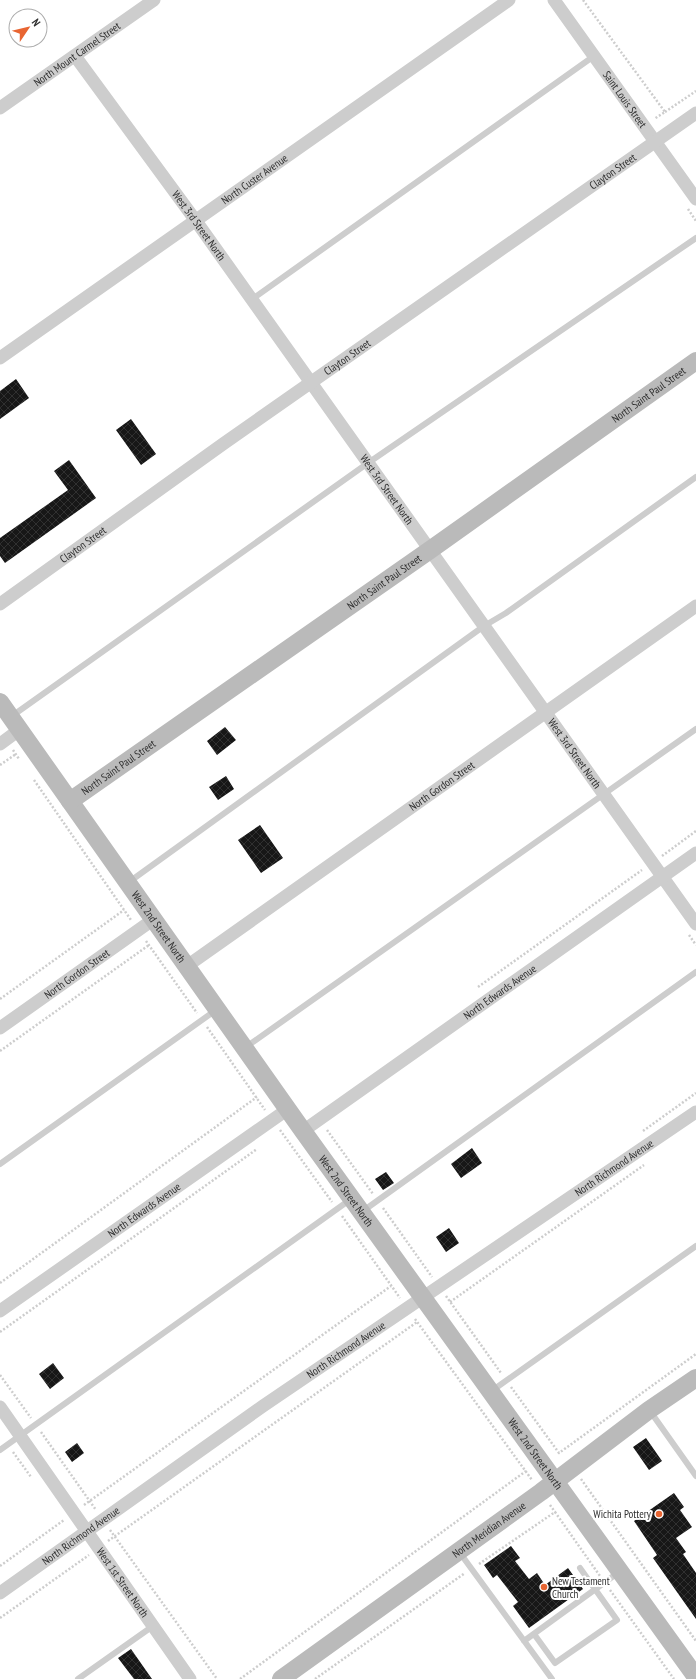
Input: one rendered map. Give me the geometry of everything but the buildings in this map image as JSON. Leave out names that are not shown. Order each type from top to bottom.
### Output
[{"type":"street","name":"North Mount Carmel Street","points":[[0,108],[154,0]]},
{"type":"street","name":"North Custer Avenue","points":[[0,358],[509,0]]},
{"type":"street","name":"Saint Louis Street","points":[[554,0],[696,199]]},
{"type":"street","name":"West 3rd Street North","points":[[75,56],[196,221],[696,924]]},
{"type":"street","name":"Clayton Street","points":[[0,604],[311,383],[696,113]]},
{"type":"street","name":"North Saint Paul Street","points":[[70,801],[430,550],[696,361]]},
{"type":"street","name":"North Gordon Street","points":[[187,966],[696,606]]},
{"type":"street","name":"West 2nd Street North","points":[[0,702],[9,733],[70,801],[244,1048],[556,1480],[696,1677]]},
{"type":"street","name":"North Edwards Avenue","points":[[303,1130],[696,853]]},
{"type":"street","name":"North Gordon Street","points":[[0,1028],[154,919]]},
{"type":"street","name":"North Edwards Avenue","points":[[0,1311],[288,1109]]},
{"type":"street","name":"North Richmond Avenue","points":[[0,1594],[263,1406],[696,1112]]},
{"type":"street","name":"North Meridian Avenue","points":[[281,1679],[459,1551],[649,1410],[696,1378]]},
{"type":"street","name":"West 1st Street North","points":[[0,1407],[190,1679]]},
{"type":"lane","points":[[252,300],[594,56]]},
{"type":"lane","points":[[9,733],[368,463],[696,238]]},
{"type":"lane","points":[[128,883],[484,626],[696,477]]},
{"type":"lane","points":[[244,1048],[696,729]]},
{"type":"lane","points":[[0,1450],[337,1209],[378,1201],[696,972]]},
{"type":"lane","points":[[0,1164],[217,1009]]},
{"type":"lane","points":[[492,1391],[696,1246]]},
{"type":"lane","points":[[649,1410],[696,1476]]},
{"type":"lane","points":[[459,1551],[552,1679]]},
{"type":"lane","points":[[534,1634],[555,1663],[617,1620],[580,1568]]},
{"type":"lane","points":[[524,1641],[620,1571]]},
{"type":"lane","points":[[78,1679],[153,1625]]},
{"type":"path","points":[[665,112],[696,91]]},
{"type":"path","points":[[9,733],[16,754],[23,764]]},
{"type":"path","points":[[0,765],[16,754]]},
{"type":"path","points":[[31,776],[281,1132],[529,1475]]},
{"type":"path","points":[[478,987],[696,831]]},
{"type":"path","points":[[0,999],[124,910]]},
{"type":"path","points":[[0,1051],[149,945]]},
{"type":"path","points":[[0,1283],[257,1097]]},
{"type":"path","points":[[326,1129],[559,1454],[696,1354]]},
{"type":"path","points":[[275,1136],[281,1132]]},
{"type":"path","points":[[0,1332],[262,1145]]},
{"type":"path","points":[[450,1302],[651,1160]]},
{"type":"path","points":[[0,1566],[391,1286]]},
{"type":"path","points":[[0,1618],[417,1322]]},
{"type":"path","points":[[240,1679],[526,1471]]},
{"type":"path","points":[[581,1477],[696,1641]]},
{"type":"path","points":[[315,1679],[471,1568],[555,1512],[674,1679]]},
{"type":"place","name":"Wichita Pottery","points":[[659,1514]]},
{"type":"place","name":"New Testament Church","points":[[544,1587]]}]
